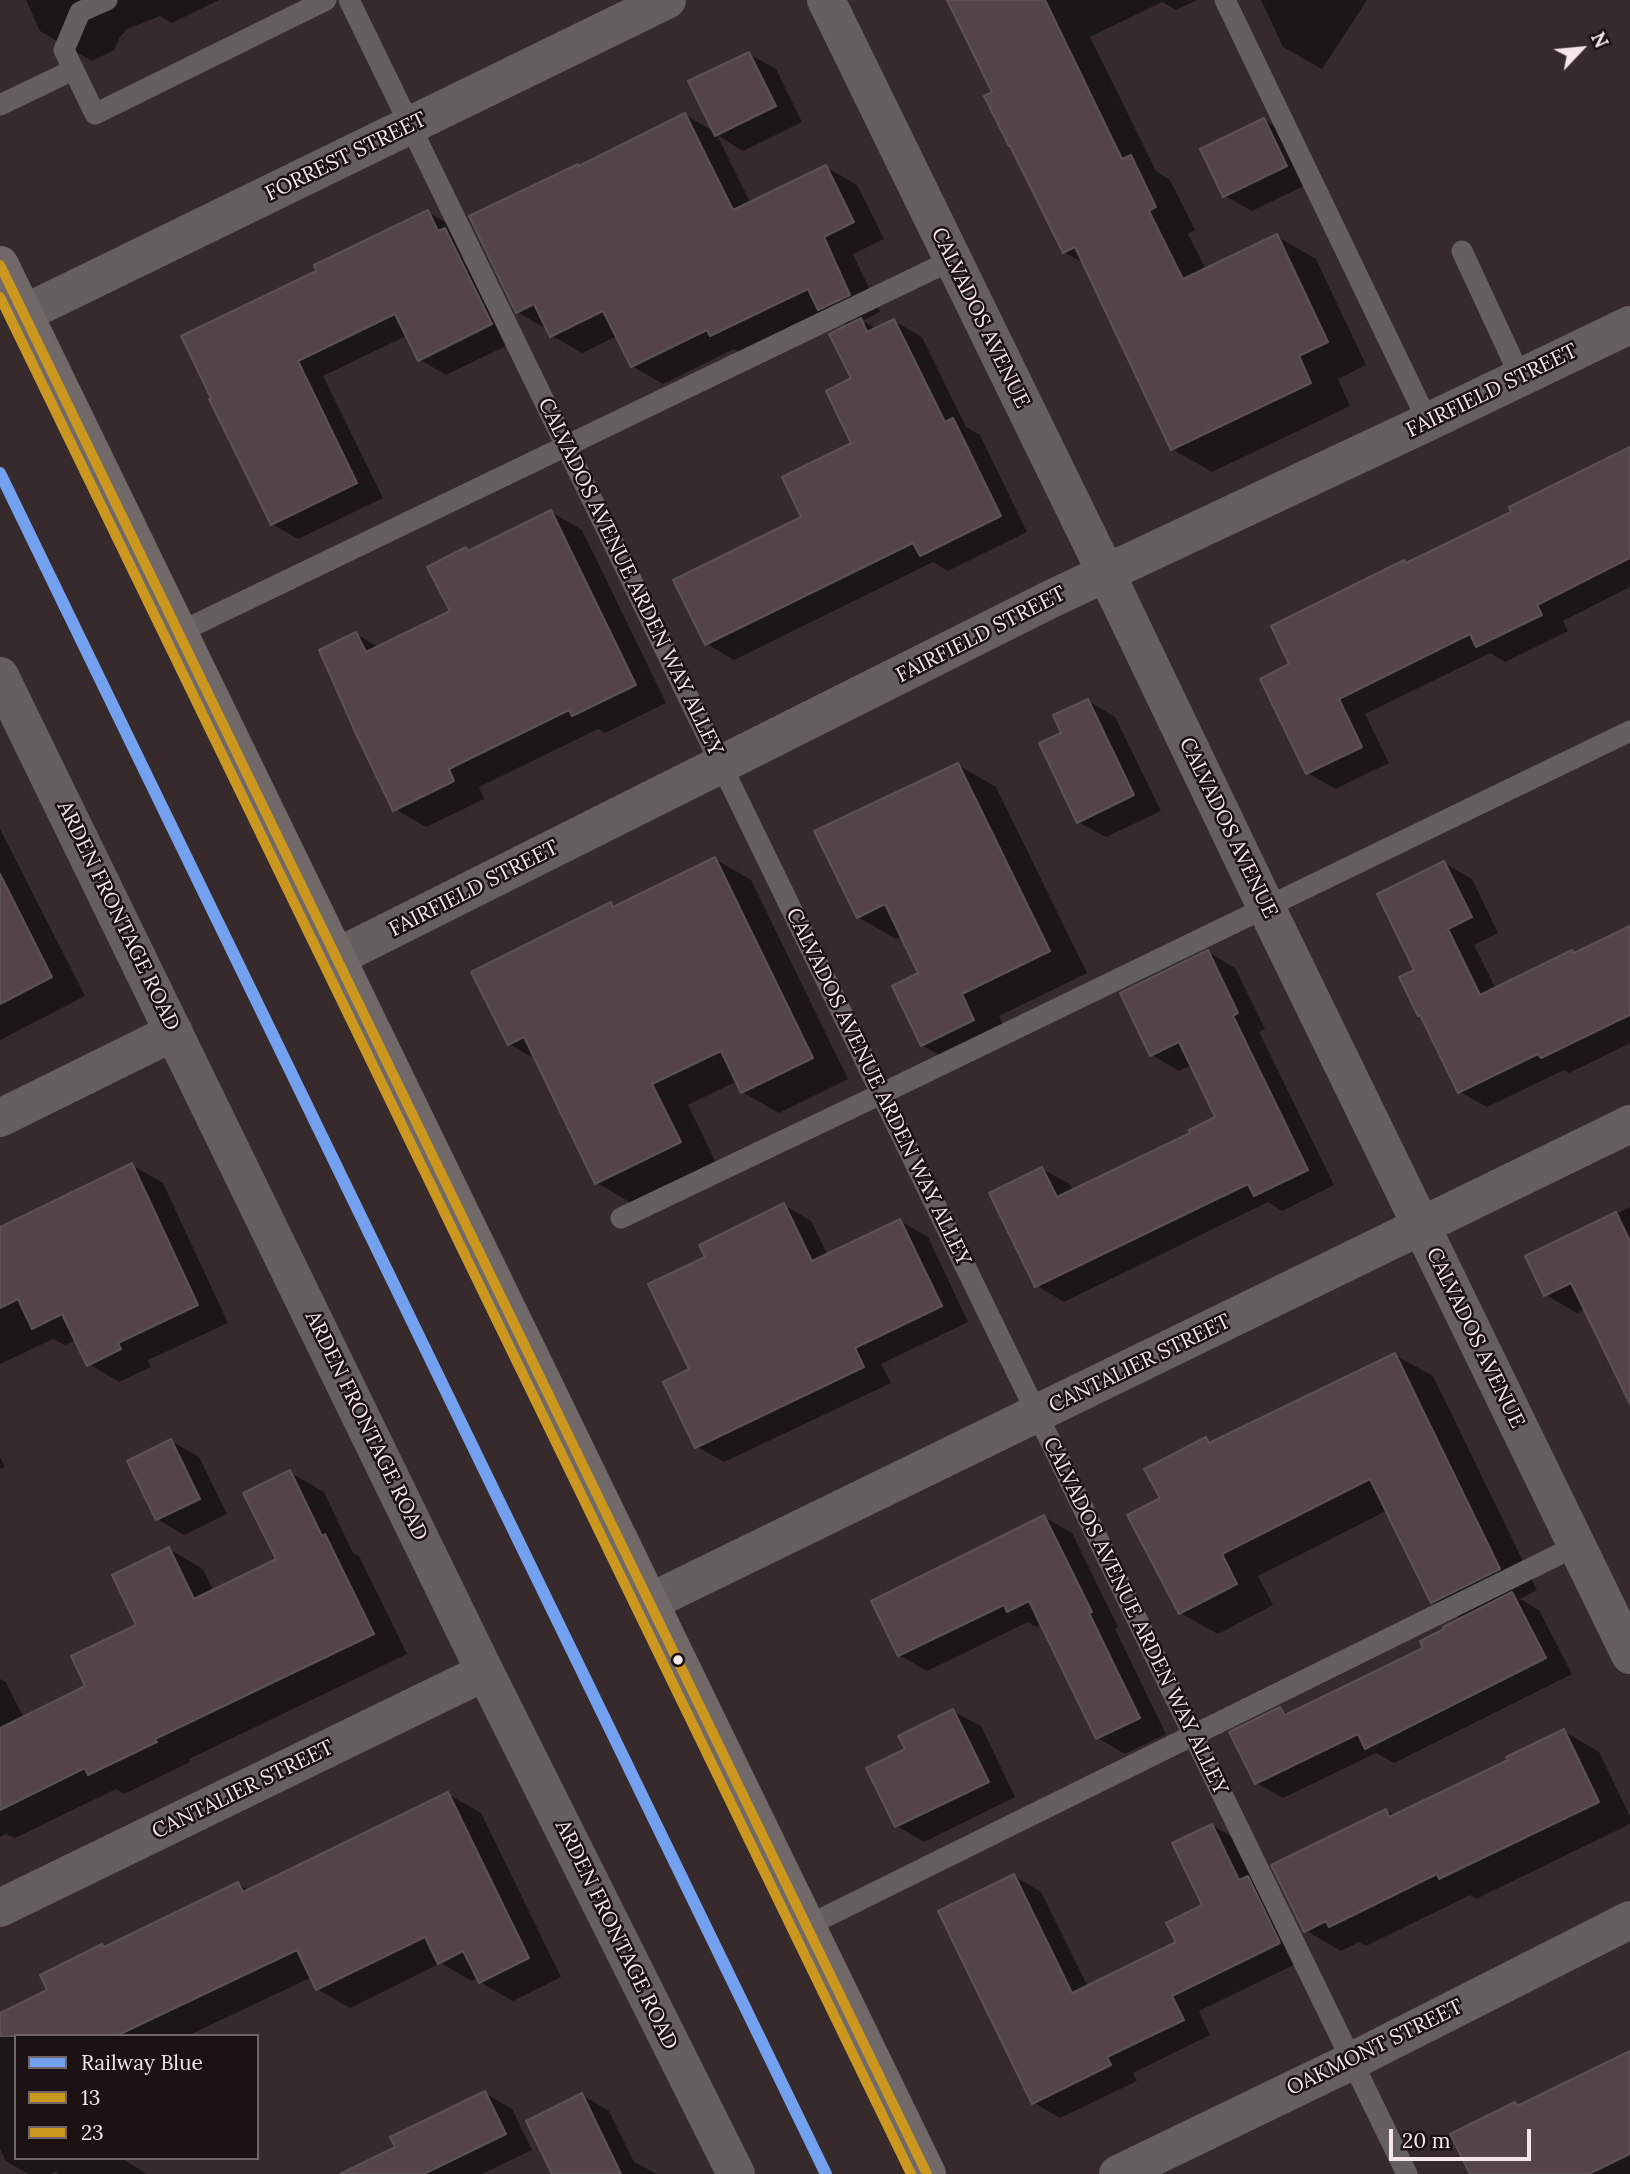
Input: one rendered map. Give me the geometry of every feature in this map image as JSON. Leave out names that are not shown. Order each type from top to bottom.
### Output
[{"type":"main road","points":[[0,265],[927,2174]]},
{"type":"street","name":"FORREST STREET","points":[[25,313],[667,0]]},
{"type":"street","name":"CALVADOS AVENUE","points":[[826,0],[1630,1655]]},
{"type":"street","name":"FAIRFIELD STREET","points":[[337,957],[1106,573],[1630,325]]},
{"type":"street","name":"ARDEN FRONTAGE ROAD","points":[[0,676],[485,1672],[736,2174]]},
{"type":"street","points":[[0,1118],[174,1032]]},
{"type":"street","name":"CANTALIER STREET","points":[[650,1602],[1630,1124]]},
{"type":"street","name":"CANTALIER STREET","points":[[0,1908],[485,1672]]},
{"type":"street","name":"OAKMONT STREET","points":[[1118,2174],[1352,2061],[1630,1920]]},
{"type":"lane","points":[[107,0],[80,12],[64,50],[94,114],[326,0]]},
{"type":"lane","name":"CALVADOS AVENUE ARDEN WAY ALLEY","points":[[349,0],[1407,2174]]},
{"type":"lane","points":[[1225,0],[1428,422]]},
{"type":"lane","points":[[0,105],[73,70]]},
{"type":"lane","points":[[1462,251],[1521,378]]},
{"type":"lane","points":[[180,632],[952,260]]},
{"type":"lane","points":[[621,1218],[1630,731]]},
{"type":"lane","points":[[807,1926],[1577,1546]]},
{"type":"building","points":[[947,0],[1045,0],[1122,159],[1131,155],[1156,207],[1149,211],[1183,279],[1277,234],[1328,342],[1299,356],[1311,383],[1171,450],[1075,247],[1063,253],[984,96],[992,92]]},
{"type":"building","points":[[749,52],[776,106],[715,136],[688,81]]},
{"type":"building","points":[[685,113],[733,210],[826,165],[854,222],[824,237],[850,295],[818,310],[808,289],[710,336],[707,330],[631,367],[603,311],[550,337],[534,304],[516,313],[469,216],[578,164],[579,166]]},
{"type":"building","points":[[1264,118],[1287,166],[1223,197],[1200,149]]},
{"type":"building","points":[[428,210],[438,231],[445,228],[492,324],[418,361],[395,314],[298,361],[357,483],[271,525],[181,336],[316,271],[314,265]]},
{"type":"building","points":[[861,318],[867,332],[894,319],[945,422],[953,418],[1001,516],[920,556],[913,543],[705,645],[673,580],[801,517],[782,477],[851,443],[826,391],[851,378],[829,334]]},
{"type":"building","points":[[1630,447],[1630,558],[1537,605],[1542,615],[1476,647],[1470,634],[1339,699],[1362,747],[1306,774],[1260,679],[1289,664],[1271,626],[1404,560],[1406,563],[1511,512],[1509,507]]},
{"type":"building","points":[[551,510],[636,685],[572,716],[569,710],[449,769],[454,781],[393,811],[319,650],[356,632],[366,652],[450,611],[427,567],[466,547],[468,551]]},
{"type":"building","points":[[1088,699],[1134,795],[1077,823],[1039,743],[1061,733],[1053,715]]},
{"type":"building","points":[[958,763],[1050,951],[962,994],[974,1020],[921,1046],[892,986],[918,973],[885,904],[857,918],[814,831]]},
{"type":"building","points":[[715,857],[813,1058],[741,1093],[721,1051],[652,1084],[681,1142],[595,1184],[524,1037],[508,1045],[471,972],[611,902],[613,907]]},
{"type":"building","points":[[1444,861],[1472,917],[1448,929],[1480,995],[1572,950],[1574,953],[1630,926],[1630,1015],[1541,1058],[1538,1054],[1458,1093],[1399,977],[1414,970],[1377,894]]},
{"type":"building","points":[[0,874],[52,977],[0,1004]]},
{"type":"building","points":[[1208,950],[1238,1013],[1233,1016],[1308,1170],[1254,1196],[1248,1184],[1035,1287],[989,1193],[1042,1167],[1057,1197],[1190,1133],[1189,1130],[1215,1117],[1179,1042],[1150,1056],[1120,993]]},
{"type":"building","points":[[132,1163],[198,1305],[118,1343],[121,1349],[87,1366],[62,1314],[32,1329],[18,1299],[0,1308],[0,1227]]},
{"type":"building","points":[[784,1203],[812,1261],[900,1219],[942,1306],[855,1348],[864,1367],[695,1448],[663,1382],[689,1369],[648,1284],[705,1257],[699,1245]]},
{"type":"building","points":[[1616,1212],[1630,1241],[1630,1404],[1571,1283],[1544,1296],[1525,1256]]},
{"type":"building","points":[[1395,1353],[1500,1569],[1431,1603],[1370,1479],[1222,1554],[1237,1584],[1179,1614],[1127,1515],[1160,1498],[1144,1469],[1206,1437],[1209,1443]]},
{"type":"building","points":[[171,1439],[200,1499],[156,1520],[127,1461]]},
{"type":"building","points":[[290,1470],[374,1634],[155,1739],[157,1742],[88,1775],[85,1768],[0,1810],[0,1728],[85,1686],[71,1656],[136,1625],[112,1575],[169,1547],[194,1599],[276,1559],[243,1493]]},
{"type":"building","points":[[1044,1515],[1140,1718],[1096,1739],[1029,1601],[1007,1612],[1004,1605],[898,1656],[871,1601]]},
{"type":"building","points":[[1512,1592],[1546,1658],[1365,1749],[1358,1734],[1255,1784],[1229,1732],[1280,1707],[1285,1715],[1423,1648],[1420,1641]]},
{"type":"building","points":[[953,1709],[989,1782],[895,1827],[866,1768],[905,1749],[898,1736]]},
{"type":"building","points":[[1564,1729],[1599,1802],[1439,1879],[1437,1874],[1329,1927],[1326,1921],[1304,1932],[1271,1865],[1386,1809],[1389,1817],[1508,1760],[1506,1757]]},
{"type":"building","points":[[448,1792],[529,1958],[479,1983],[463,1951],[438,1964],[425,1937],[316,1990],[297,1950],[120,2034],[0,2036],[0,2013],[47,1990],[40,1975],[238,1882],[243,1892]]},
{"type":"building","points":[[1212,1824],[1239,1880],[1248,1876],[1280,1943],[1172,1996],[1184,2020],[1107,2057],[1111,2065],[1032,2104],[938,1911],[1014,1874],[1072,1993],[1176,1942],[1166,1923],[1202,1905],[1172,1843]]},
{"type":"building","points":[[1630,2051],[1630,2154],[1589,2174],[1470,2174],[1450,2134],[1515,2102],[1517,2106]]},
{"type":"building","points":[[485,2091],[506,2134],[424,2174],[340,2174],[395,2147],[390,2137]]},
{"type":"building","points":[[582,2093],[621,2174],[552,2174],[526,2121]]},
{"type":"rail line","name":"Blue","points":[[0,473],[826,2174]]},
{"type":"transit line","name":"13","points":[[0,265],[927,2174]]},
{"type":"transit line","name":"23","points":[[0,297],[911,2174]]}]
